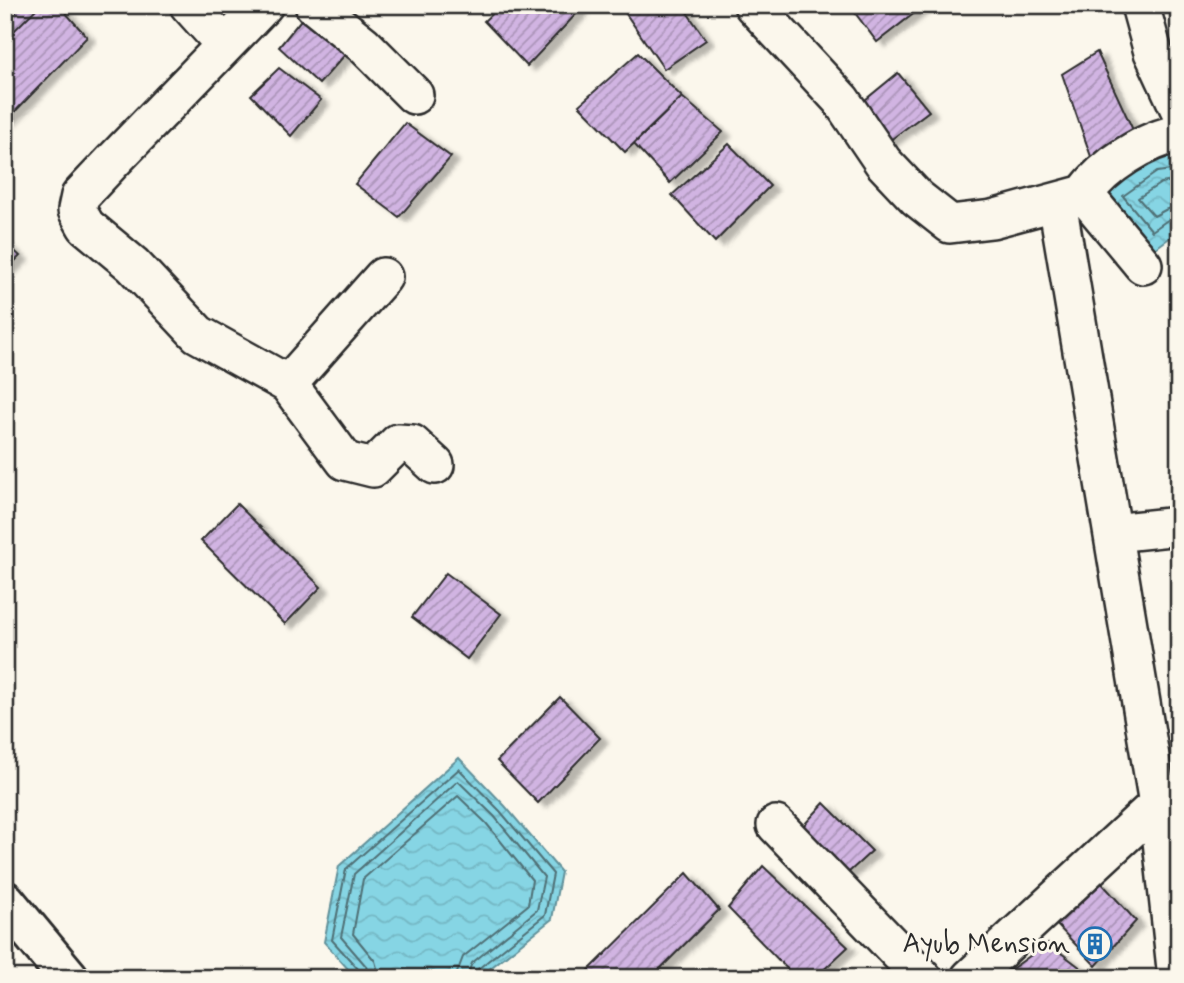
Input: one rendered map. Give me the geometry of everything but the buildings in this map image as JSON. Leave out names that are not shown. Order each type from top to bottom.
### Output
[{"type":"highway","points":[[5,901],[69,978]]},
{"type":"street","points":[[189,5],[225,45]]},
{"type":"street","points":[[264,5],[88,188],[80,197],[77,210],[86,226],[133,265],[198,334],[288,384],[345,461],[373,468],[398,443],[412,444],[435,465]]},
{"type":"street","points":[[314,5],[364,45],[414,95]]},
{"type":"street","points":[[753,5],[841,100],[883,162],[917,198],[950,224],[992,219],[1071,198],[1158,137],[1179,134]]},
{"type":"street","points":[[1140,5],[1153,52],[1179,108]]},
{"type":"street","points":[[1071,198],[1143,265]]},
{"type":"street","points":[[1071,198],[1113,533],[1168,794],[1177,978]]},
{"type":"street","points":[[288,384],[383,277]]},
{"type":"street","points":[[1113,533],[1179,526]]},
{"type":"street","points":[[971,978],[1168,794]]},
{"type":"street","points":[[776,825],[923,978]]},
{"type":"water","points":[[1179,154],[1179,231],[1149,253],[1100,195],[1152,157]]},
{"type":"water","points":[[459,758],[505,806],[561,872],[552,919],[478,978],[356,978],[324,942],[339,866]]},
{"type":"place","name":"Ayub Mension","points":[[1095,944]]}]
